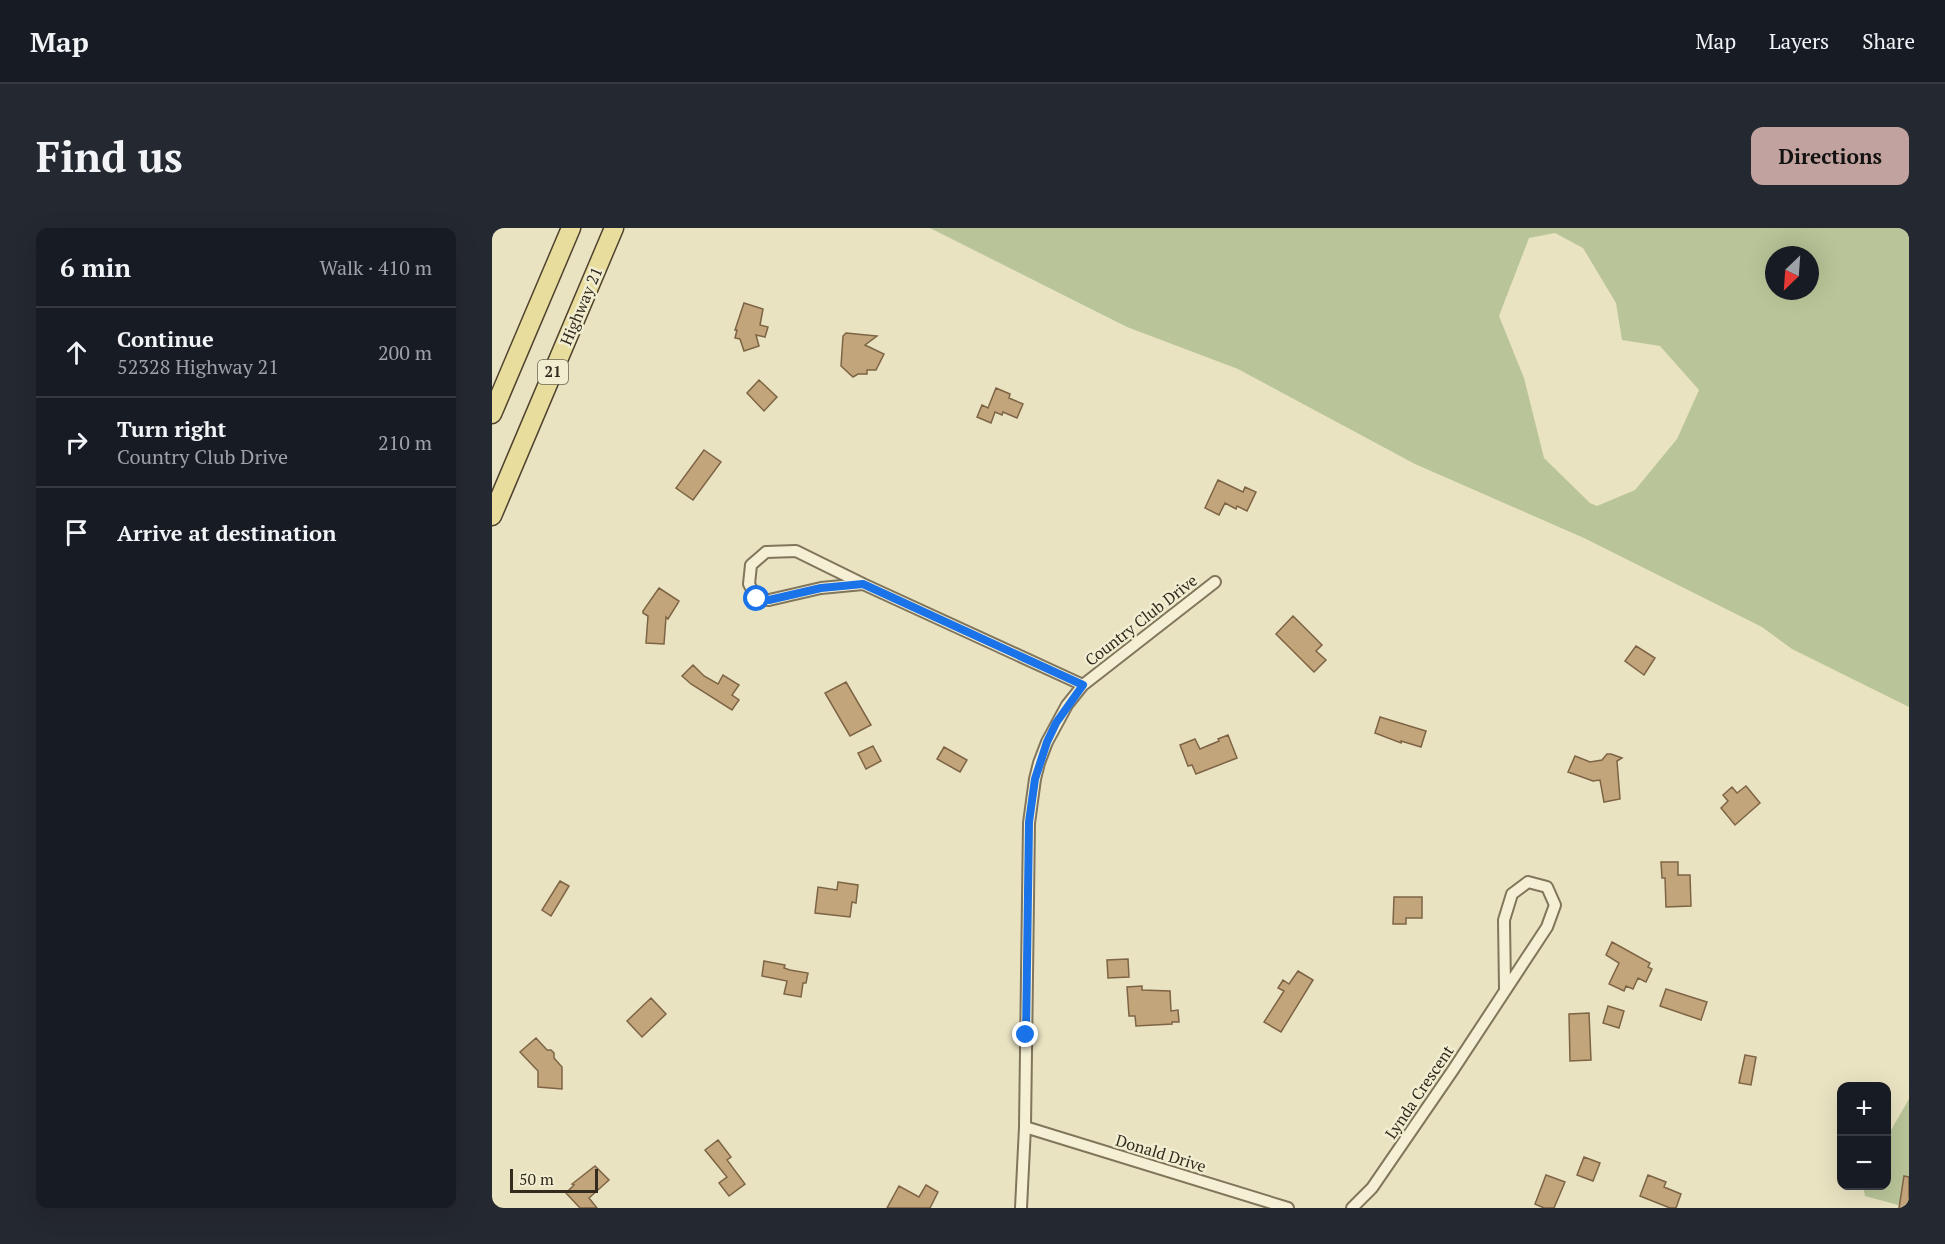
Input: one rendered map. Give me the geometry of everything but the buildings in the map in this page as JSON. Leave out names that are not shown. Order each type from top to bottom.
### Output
[{"type":"main road","name":"21","points":[[492,414],[570,228]]},
{"type":"main road","name":"Highway 21","points":[[492,516],[614,228]]},
{"type":"street","points":[[863,584],[821,588],[769,600],[757,599],[749,584],[751,565],[766,552],[796,551],[1083,685]]},
{"type":"street","name":"Country Club Drive","points":[[1021,1208],[1025,1127],[1028,868],[1032,798],[1039,763],[1047,742],[1067,705],[1083,685],[1215,582]]},
{"type":"street","name":"Lynda Crescent","points":[[1352,1208],[1372,1188],[1547,927],[1555,905],[1547,887],[1528,882],[1512,894],[1504,920],[1505,989]]},
{"type":"street","name":"Donald Drive","points":[[1025,1127],[1288,1208]]},
{"type":"green space","points":[[930,228],[1909,228],[1909,707],[1792,649],[1762,627],[1584,538],[1415,464],[1238,369],[1127,327]],"holes":[[[1555,233],[1583,248],[1616,303],[1622,340],[1660,346],[1699,390],[1677,439],[1635,490],[1597,506],[1590,503],[1544,458],[1524,378],[1499,316],[1529,238]]]},
{"type":"green space","points":[[1909,1099],[1909,1208],[1865,1196],[1864,1190],[1891,1190],[1891,1130]]},
{"type":"route","points":[[757,599],[769,600],[821,588],[863,584],[1083,685],[1056,723],[1039,763],[1035,779],[1029,822],[1026,1035]]}]
